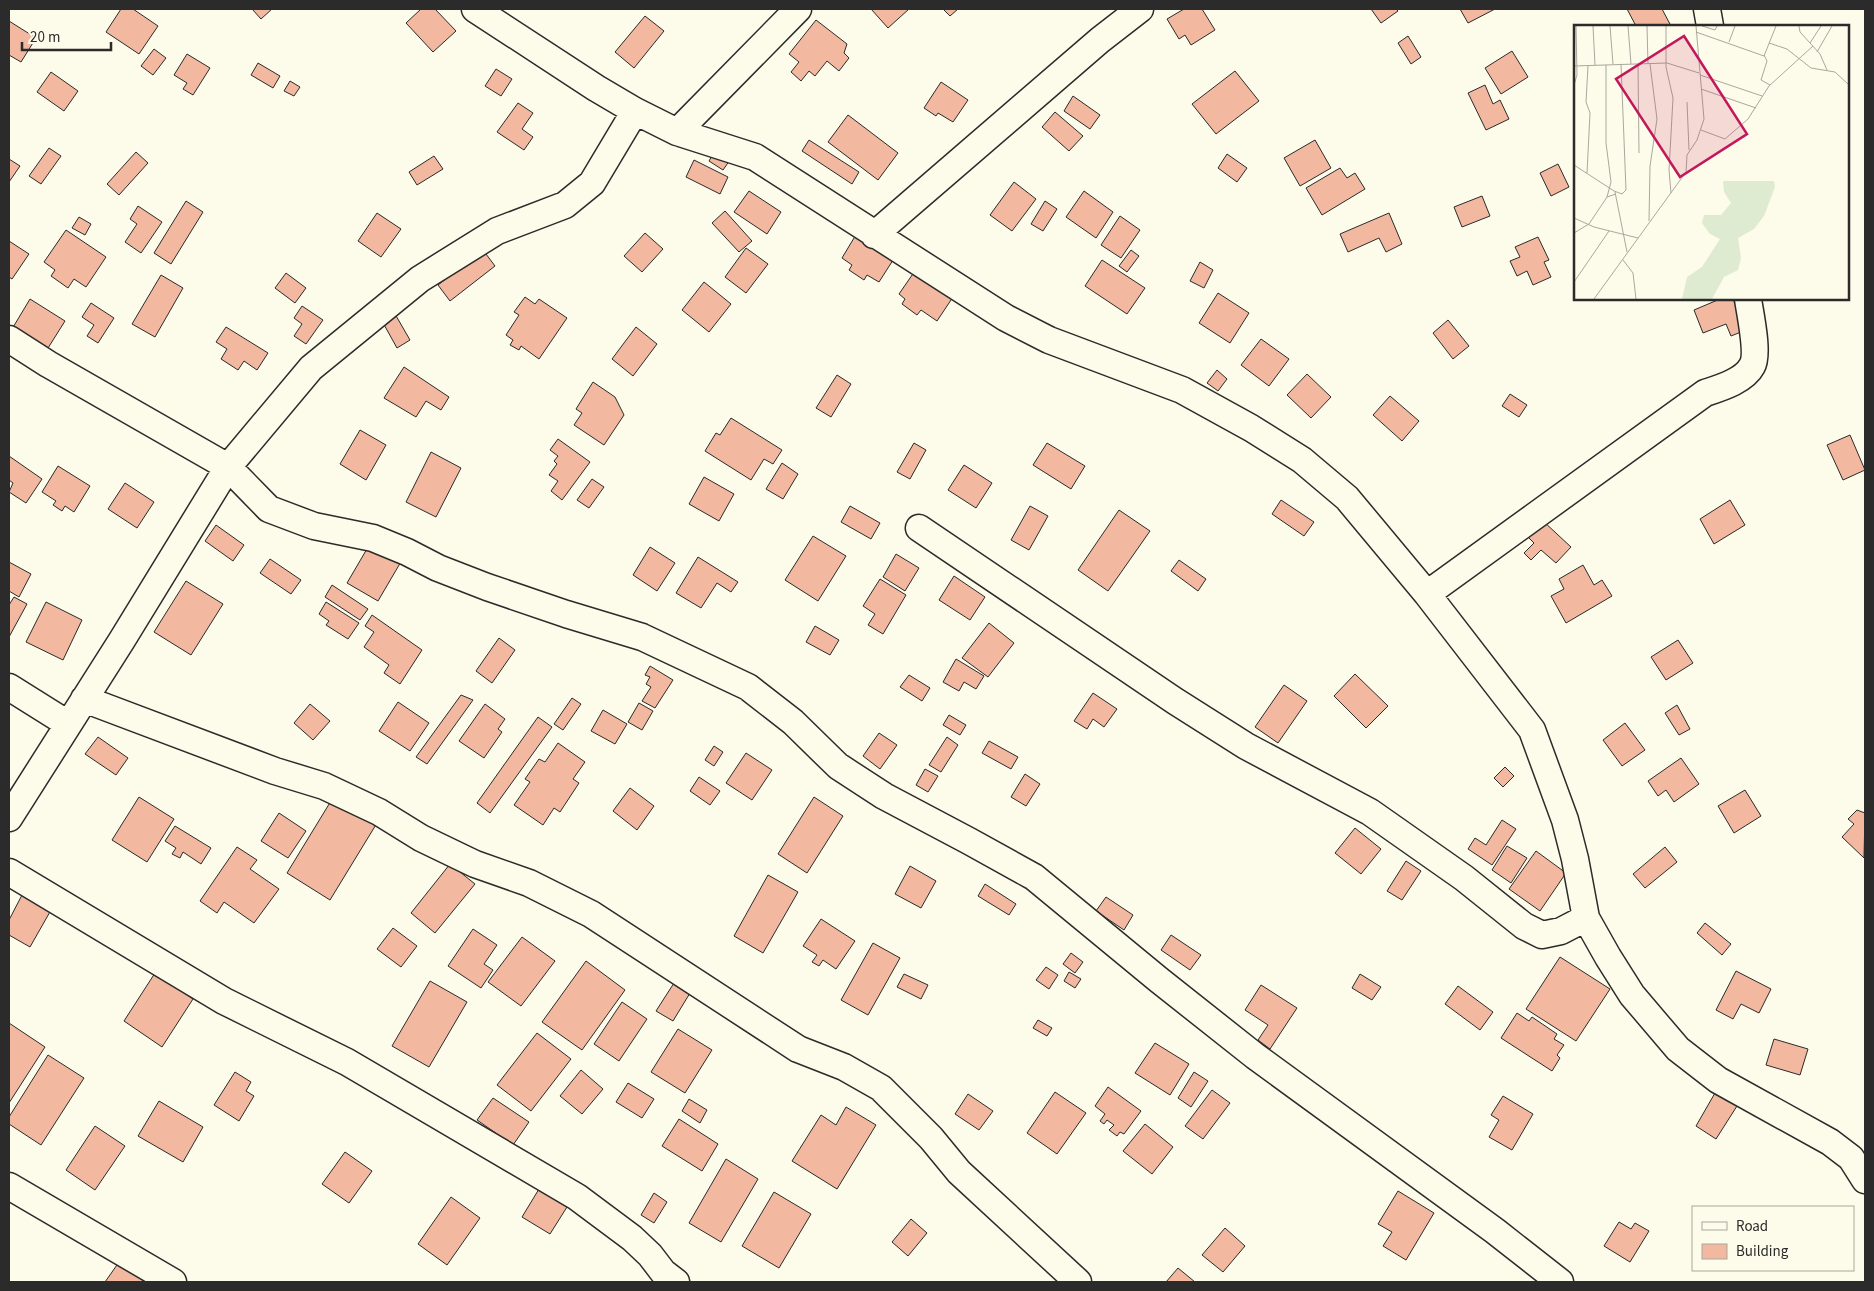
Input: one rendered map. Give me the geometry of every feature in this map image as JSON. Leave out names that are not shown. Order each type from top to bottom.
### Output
[{"type":"street","points":[[475,9],[596,88],[635,111],[677,132],[720,144],[755,157],[1006,318],[1049,340],[1182,390],[1251,428],[1302,460],[1347,498],[1427,594],[1532,730],[1565,820],[1575,859],[1586,918],[1632,995],[1678,1049],[1718,1080],[1830,1142],[1852,1158],[1865,1180]]},
{"type":"street","points":[[677,132],[798,9]]},
{"type":"street","points":[[874,235],[1100,40],[1140,9]]},
{"type":"street","points":[[1708,9],[1710,25]]},
{"type":"street","points":[[9,818],[228,467],[310,368],[420,279],[497,231],[565,205],[592,183],[635,111]]},
{"type":"street","points":[[1427,594],[1705,393],[1723,387],[1742,376],[1753,365],[1754,347],[1748,300]]},
{"type":"street","points":[[9,339],[48,364],[228,467],[269,509],[314,526],[373,538],[407,552],[438,568],[479,584],[566,614],[642,637],[748,687],[793,722],[838,766],[884,796],[970,840],[1034,877],[1255,1056],[1495,1231],[1560,1282]]},
{"type":"street","points":[[919,528],[1175,701],[1246,746],[1370,812],[1464,878],[1524,926],[1542,934],[1560,931],[1586,918]]},
{"type":"street","points":[[9,686],[68,724]]},
{"type":"street","points":[[84,700],[275,771],[324,786],[379,812],[421,838],[475,864],[528,883],[591,914],[798,1049],[844,1068],[881,1088],[931,1138],[959,1172],[1078,1282]]},
{"type":"street","points":[[9,872],[224,1001],[347,1062],[577,1197],[632,1238],[650,1255],[663,1272],[676,1282]]},
{"type":"street","points":[[9,1186],[172,1282]]},
{"type":"building","points":[[121,9],[133,9],[158,26],[139,54],[106,32]]},
{"type":"building","points":[[252,9],[272,9],[261,19]]},
{"type":"building","points":[[421,9],[435,9],[456,31],[433,52],[406,23]]},
{"type":"building","points":[[871,9],[909,9],[888,28]]},
{"type":"building","points":[[943,9],[958,9],[950,16]]},
{"type":"building","points":[[1184,9],[1202,9],[1215,30],[1191,45],[1185,35],[1179,39],[1167,19]]},
{"type":"building","points":[[1371,9],[1396,9],[1398,11],[1381,23]]},
{"type":"building","points":[[1460,9],[1495,9],[1468,23]]},
{"type":"building","points":[[1627,9],[1662,9],[1670,25],[1635,25]]},
{"type":"building","points":[[645,16],[664,31],[634,68],[615,52]]},
{"type":"building","points":[[816,20],[847,44],[844,53],[849,58],[839,71],[827,61],[815,76],[809,71],[801,81],[791,72],[799,62],[789,54]]},
{"type":"building","points":[[9,21],[36,38],[21,62],[9,55]]},
{"type":"building","points":[[1408,36],[1421,57],[1411,64],[1398,43]]},
{"type":"building","points":[[154,49],[166,58],[153,75],[141,66]]},
{"type":"building","points":[[1512,51],[1528,77],[1501,94],[1485,68]]},
{"type":"building","points":[[187,54],[210,68],[193,95],[183,89],[187,83],[174,75]]},
{"type":"building","points":[[258,63],[280,76],[273,88],[251,75]]},
{"type":"building","points":[[496,69],[512,79],[501,96],[485,86]]},
{"type":"building","points":[[1235,71],[1259,101],[1216,134],[1192,104]]},
{"type":"building","points":[[51,72],[78,91],[64,111],[37,92]]},
{"type":"building","points":[[290,81],[300,87],[294,96],[284,91]]},
{"type":"building","points":[[941,82],[968,100],[953,122],[938,113],[936,116],[924,108]]},
{"type":"building","points":[[1485,85],[1493,104],[1500,100],[1509,119],[1486,130],[1468,93]]},
{"type":"building","points":[[1073,96],[1100,115],[1090,129],[1064,111]]},
{"type":"building","points":[[518,103],[533,113],[522,129],[533,137],[524,150],[497,132]]},
{"type":"building","points":[[1055,112],[1083,136],[1069,151],[1042,127]]},
{"type":"building","points":[[848,115],[898,153],[878,180],[828,142]]},
{"type":"building","points":[[809,140],[859,172],[852,184],[802,151]]},
{"type":"building","points":[[1315,140],[1331,168],[1300,186],[1284,158]]},
{"type":"building","points":[[717,147],[732,157],[723,170],[709,161]]},
{"type":"building","points":[[49,148],[61,156],[41,184],[29,176]]},
{"type":"building","points":[[136,152],[148,163],[119,195],[107,184]]},
{"type":"building","points":[[1227,154],[1247,168],[1237,182],[1218,168]]},
{"type":"building","points":[[434,156],[443,169],[417,185],[409,172]]},
{"type":"building","points":[[9,159],[20,166],[9,182]]},
{"type":"building","points":[[694,160],[728,177],[720,194],[686,177]]},
{"type":"building","points":[[1558,164],[1569,187],[1551,196],[1540,173]]},
{"type":"building","points":[[1340,168],[1347,178],[1355,173],[1365,189],[1322,215],[1306,188]]},
{"type":"building","points":[[1014,182],[1036,199],[1012,231],[990,215]]},
{"type":"building","points":[[749,191],[781,212],[767,234],[734,212]]},
{"type":"building","points":[[1084,191],[1113,212],[1096,238],[1066,217]]},
{"type":"building","points":[[1482,196],[1490,216],[1462,227],[1454,207]]},
{"type":"building","points":[[186,201],[203,212],[171,264],[154,253]]},
{"type":"building","points":[[1045,201],[1057,209],[1043,231],[1031,224]]},
{"type":"building","points":[[138,206],[162,222],[141,253],[125,242],[137,224],[130,219]]},
{"type":"building","points":[[725,211],[752,241],[739,252],[712,223]]},
{"type":"building","points":[[377,213],[401,229],[381,257],[358,241]]},
{"type":"building","points":[[1389,213],[1402,244],[1386,252],[1379,238],[1348,252],[1340,234]]},
{"type":"building","points":[[1120,216],[1140,230],[1121,258],[1101,245]]},
{"type":"building","points":[[79,217],[91,224],[85,235],[72,228]]},
{"type":"building","points":[[66,230],[106,257],[86,287],[74,279],[68,288],[51,276],[55,270],[44,262]]},
{"type":"building","points":[[645,233],[663,249],[642,272],[624,256]]},
{"type":"building","points":[[857,233],[895,257],[879,282],[867,275],[864,280],[849,270],[852,265],[842,258]]},
{"type":"building","points":[[1538,237],[1549,260],[1544,262],[1551,277],[1533,285],[1527,271],[1517,276],[1510,261],[1520,257],[1515,247]]},
{"type":"building","points":[[9,241],[29,254],[12,279],[9,277]]},
{"type":"building","points":[[746,248],[768,264],[746,293],[725,277]]},
{"type":"building","points":[[483,250],[495,266],[450,301],[438,285]]},
{"type":"building","points":[[1131,250],[1139,256],[1127,272],[1119,266]]},
{"type":"building","points":[[1102,260],[1145,288],[1127,314],[1085,286]]},
{"type":"building","points":[[1200,262],[1213,270],[1204,288],[1190,281]]},
{"type":"building","points":[[919,265],[957,291],[937,321],[921,310],[917,315],[902,304],[905,299],[899,294]]},
{"type":"building","points":[[286,273],[306,288],[295,303],[275,288]]},
{"type":"building","points":[[161,275],[183,288],[155,337],[132,324]]},
{"type":"building","points":[[704,282],[731,304],[709,332],[682,310]]},
{"type":"building","points":[[1218,293],[1249,313],[1230,343],[1199,323]]},
{"type":"building","points":[[525,297],[535,304],[539,299],[567,318],[539,359],[521,346],[519,350],[510,345],[513,340],[506,335],[519,315],[514,312]]},
{"type":"building","points":[[30,299],[65,321],[43,356],[9,334]]},
{"type":"building","points":[[1718,300],[1733,300],[1746,330],[1731,336],[1726,324],[1703,333],[1694,310]]},
{"type":"building","points":[[91,303],[114,318],[98,343],[87,336],[94,325],[82,317]]},
{"type":"building","points":[[302,306],[323,320],[306,344],[294,336],[302,324],[294,318]]},
{"type":"building","points":[[395,314],[410,340],[397,348],[382,321]]},
{"type":"building","points":[[1448,320],[1469,346],[1453,359],[1433,333]]},
{"type":"building","points":[[226,327],[268,353],[257,370],[244,361],[238,370],[221,359],[227,349],[216,342]]},
{"type":"building","points":[[636,327],[657,344],[633,376],[612,359]]},
{"type":"building","points":[[1261,339],[1289,359],[1269,386],[1241,365]]},
{"type":"building","points":[[404,367],[449,397],[441,410],[426,401],[416,417],[384,398]]},
{"type":"building","points":[[1217,370],[1227,379],[1218,391],[1207,383]]},
{"type":"building","points":[[1307,374],[1331,397],[1311,418],[1287,395]]},
{"type":"building","points":[[837,375],[851,384],[831,417],[816,408]]},
{"type":"building","points":[[593,382],[615,397],[624,415],[604,445],[574,425],[582,413],[576,409]]},
{"type":"building","points":[[1510,394],[1527,405],[1519,417],[1502,406]]},
{"type":"building","points":[[1390,396],[1419,421],[1402,441],[1373,415]]},
{"type":"building","points":[[731,418],[782,450],[773,464],[764,459],[751,480],[705,451],[716,433],[720,435]]},
{"type":"building","points":[[360,430],[386,445],[366,480],[340,464]]},
{"type":"building","points":[[1850,435],[1865,470],[1843,480],[1827,445]]},
{"type":"building","points":[[558,439],[590,462],[562,500],[551,491],[558,481],[549,475],[557,464],[554,461],[558,456],[550,450]]},
{"type":"building","points":[[914,443],[926,450],[910,479],[897,472]]},
{"type":"building","points":[[1047,443],[1085,466],[1071,489],[1033,465]]},
{"type":"building","points":[[431,452],[461,468],[436,517],[406,502]]},
{"type":"building","points":[[9,456],[42,479],[26,503],[9,492],[13,483],[9,480]]},
{"type":"building","points":[[782,463],[798,474],[783,499],[766,489]]},
{"type":"building","points":[[964,465],[992,483],[976,508],[948,490]]},
{"type":"building","points":[[58,466],[90,486],[74,512],[65,506],[62,511],[53,505],[56,501],[42,492]]},
{"type":"building","points":[[704,477],[734,494],[719,521],[689,504]]},
{"type":"building","points":[[592,479],[604,487],[589,508],[577,500]]},
{"type":"building","points":[[125,483],[154,502],[137,528],[108,509]]},
{"type":"building","points":[[1281,500],[1314,522],[1304,536],[1272,514]]},
{"type":"building","points":[[1730,500],[1745,525],[1714,544],[1700,519]]},
{"type":"building","points":[[850,506],[880,523],[871,539],[841,522]]},
{"type":"building","points":[[1030,506],[1048,516],[1029,550],[1011,540]]},
{"type":"building","points":[[1119,510],[1150,531],[1108,591],[1078,570]]},
{"type":"building","points":[[1543,521],[1571,547],[1556,563],[1541,550],[1531,560],[1524,553],[1534,543],[1528,537]]},
{"type":"building","points":[[216,525],[244,545],[233,561],[205,541]]},
{"type":"building","points":[[813,536],[846,556],[818,601],[785,580]]},
{"type":"building","points":[[371,542],[402,560],[378,601],[347,583]]},
{"type":"building","points":[[650,547],[675,563],[657,591],[633,575]]},
{"type":"building","points":[[896,554],[919,568],[905,591],[883,577]]},
{"type":"building","points":[[698,557],[738,582],[731,592],[717,583],[701,608],[676,593]]},
{"type":"building","points":[[270,559],[301,580],[291,594],[260,573]]},
{"type":"building","points":[[1179,560],[1206,579],[1198,591],[1171,571]]},
{"type":"building","points":[[9,562],[31,574],[19,597],[9,591]]},
{"type":"building","points":[[1583,565],[1594,585],[1602,580],[1612,596],[1566,623],[1551,596],[1564,589],[1559,579]]},
{"type":"building","points":[[954,576],[985,597],[970,620],[939,600]]},
{"type":"building","points":[[880,579],[906,595],[883,634],[868,625],[875,614],[863,606]]},
{"type":"building","points":[[186,581],[223,604],[191,655],[154,632]]},
{"type":"building","points":[[332,585],[368,609],[360,620],[325,597]]},
{"type":"building","points":[[14,597],[27,604],[9,637],[9,605]]},
{"type":"building","points":[[46,602],[82,620],[63,660],[26,642]]},
{"type":"building","points":[[326,602],[359,623],[348,639],[326,625],[329,621],[319,614]]},
{"type":"building","points":[[372,615],[422,650],[400,684],[384,673],[389,665],[364,647],[374,632],[365,626]]},
{"type":"building","points":[[989,623],[1014,643],[988,677],[962,658]]},
{"type":"building","points":[[815,626],[839,640],[830,655],[806,642]]},
{"type":"building","points":[[499,638],[515,650],[492,683],[476,671]]},
{"type":"building","points":[[1678,640],[1693,663],[1666,680],[1651,657]]},
{"type":"building","points":[[956,659],[984,676],[976,689],[964,682],[959,691],[943,682]]},
{"type":"building","points":[[650,666],[673,680],[655,708],[642,701],[651,687],[646,684],[650,677],[645,675]]},
{"type":"building","points":[[1355,674],[1388,706],[1366,728],[1334,696]]},
{"type":"building","points":[[909,675],[930,688],[922,701],[900,687]]},
{"type":"building","points":[[1284,685],[1307,701],[1278,743],[1255,727]]},
{"type":"building","points":[[1093,693],[1117,709],[1104,727],[1093,719],[1087,729],[1074,721]]},
{"type":"building","points":[[461,695],[473,700],[427,764],[416,757]]},
{"type":"building","points":[[572,698],[581,704],[563,730],[554,724]]},
{"type":"building","points":[[398,702],[429,723],[410,751],[379,731]]},
{"type":"building","points":[[639,703],[653,711],[642,730],[628,722]]},
{"type":"building","points":[[310,704],[330,721],[313,740],[294,723]]},
{"type":"building","points":[[485,704],[505,719],[498,729],[502,732],[484,758],[459,741]]},
{"type":"building","points":[[1677,705],[1690,729],[1679,735],[1665,713]]},
{"type":"building","points":[[603,710],[627,724],[615,744],[591,731]]},
{"type":"building","points":[[949,715],[966,725],[960,735],[943,725]]},
{"type":"building","points":[[538,717],[552,727],[490,813],[477,803]]},
{"type":"building","points":[[1625,723],[1645,750],[1622,766],[1603,740]]},
{"type":"building","points":[[879,733],[897,745],[880,769],[863,756]]},
{"type":"building","points":[[98,737],[128,758],[116,775],[85,754]]},
{"type":"building","points":[[947,737],[958,745],[941,772],[929,765]]},
{"type":"building","points":[[989,741],[1018,757],[1011,769],[982,753]]},
{"type":"building","points":[[558,743],[585,762],[573,779],[579,783],[560,812],[554,808],[543,825],[514,805],[530,782],[525,779],[539,759],[545,762]]},
{"type":"building","points":[[714,746],[723,752],[714,766],[705,760]]},
{"type":"building","points":[[746,753],[772,770],[752,800],[726,783]]},
{"type":"building","points":[[1681,758],[1699,784],[1674,802],[1666,790],[1658,796],[1648,781]]},
{"type":"building","points":[[1505,767],[1514,776],[1503,787],[1494,778]]},
{"type":"building","points":[[925,769],[938,776],[928,792],[916,785]]},
{"type":"building","points":[[1025,774],[1040,784],[1026,806],[1011,797]]},
{"type":"building","points":[[699,777],[720,791],[710,805],[690,791]]},
{"type":"building","points":[[630,788],[654,806],[637,830],[613,811]]},
{"type":"building","points":[[1745,790],[1761,816],[1734,833],[1718,806]]},
{"type":"building","points":[[334,796],[377,823],[330,900],[287,873]]},
{"type":"building","points":[[139,797],[174,819],[147,862],[112,840]]},
{"type":"building","points":[[814,797],[843,816],[807,873],[778,854]]},
{"type":"building","points":[[1857,810],[1865,813],[1864,858],[1842,837],[1854,824],[1848,819]]},
{"type":"building","points":[[279,813],[306,831],[288,858],[261,841]]},
{"type":"building","points":[[1502,820],[1516,829],[1492,865],[1468,849],[1475,838],[1486,845]]},
{"type":"building","points":[[175,826],[211,848],[201,864],[183,852],[180,858],[172,854],[176,848],[165,841]]},
{"type":"building","points":[[1355,828],[1381,849],[1361,874],[1335,853]]},
{"type":"building","points":[[1507,846],[1527,858],[1511,883],[1492,870]]},
{"type":"building","points":[[237,847],[257,860],[250,869],[279,889],[254,923],[224,902],[217,913],[200,901]]},
{"type":"building","points":[[1665,847],[1677,862],[1645,888],[1633,874]]},
{"type":"building","points":[[1536,851],[1566,873],[1540,911],[1509,889]]},
{"type":"building","points":[[1406,861],[1421,871],[1402,900],[1387,891]]},
{"type":"building","points":[[450,864],[475,884],[435,933],[411,913]]},
{"type":"building","points":[[910,866],[936,881],[921,908],[895,894]]},
{"type":"building","points":[[768,875],[798,892],[763,953],[734,936]]},
{"type":"building","points":[[985,884],[1016,904],[1009,915],[978,896]]},
{"type":"building","points":[[22,895],[51,910],[30,947],[9,935],[9,920]]},
{"type":"building","points":[[1106,897],[1133,915],[1124,930],[1096,911]]},
{"type":"building","points":[[821,919],[855,941],[836,969],[823,960],[819,966],[812,962],[817,955],[803,946]]},
{"type":"building","points":[[1705,923],[1731,944],[1722,955],[1697,933]]},
{"type":"building","points":[[393,928],[417,946],[401,967],[377,949]]},
{"type":"building","points":[[473,929],[497,945],[484,964],[493,970],[481,988],[448,966]]},
{"type":"building","points":[[1171,935],[1201,955],[1190,970],[1161,950]]},
{"type":"building","points":[[522,937],[555,961],[521,1006],[488,982]]},
{"type":"building","points":[[873,943],[900,958],[868,1015],[841,1000]]},
{"type":"building","points":[[1071,953],[1083,962],[1075,973],[1063,964]]},
{"type":"building","points":[[1560,957],[1610,989],[1576,1041],[1526,1009]]},
{"type":"building","points":[[586,961],[625,990],[582,1050],[542,1022]]},
{"type":"building","points":[[1046,967],[1058,975],[1049,989],[1036,980]]},
{"type":"building","points":[[1736,971],[1771,989],[1759,1013],[1741,1004],[1733,1019],[1716,1010]]},
{"type":"building","points":[[1069,972],[1081,979],[1075,988],[1064,981]]},
{"type":"building","points":[[155,973],[193,999],[162,1047],[124,1021]]},
{"type":"building","points":[[904,974],[928,985],[921,999],[897,987]]},
{"type":"building","points":[[1360,974],[1381,987],[1372,1000],[1352,988]]},
{"type":"building","points":[[430,981],[467,1002],[429,1067],[392,1046]]},
{"type":"building","points":[[674,983],[690,993],[673,1021],[656,1011]]},
{"type":"building","points":[[1261,985],[1297,1008],[1270,1049],[1258,1040],[1268,1025],[1245,1010]]},
{"type":"building","points":[[1458,986],[1493,1012],[1480,1030],[1445,1004]]},
{"type":"building","points":[[622,1002],[647,1019],[619,1061],[594,1044]]},
{"type":"building","points":[[1517,1013],[1529,1021],[1532,1017],[1557,1034],[1554,1039],[1564,1045],[1557,1055],[1560,1058],[1552,1071],[1501,1038]]},
{"type":"building","points":[[1038,1020],[1052,1028],[1047,1036],[1033,1028]]},
{"type":"building","points":[[9,1023],[45,1047],[9,1103]]},
{"type":"building","points":[[678,1029],[712,1050],[685,1093],[651,1072]]},
{"type":"building","points":[[537,1033],[571,1059],[531,1111],[497,1085]]},
{"type":"building","points":[[1774,1039],[1808,1049],[1800,1075],[1766,1065]]},
{"type":"building","points":[[1155,1043],[1189,1064],[1170,1095],[1135,1073]]},
{"type":"building","points":[[48,1055],[84,1078],[41,1145],[9,1124],[9,1117]]},
{"type":"building","points":[[581,1070],[603,1089],[582,1114],[560,1096]]},
{"type":"building","points":[[235,1072],[251,1082],[246,1091],[254,1096],[239,1121],[214,1105]]},
{"type":"building","points":[[1194,1072],[1208,1081],[1191,1107],[1178,1098]]},
{"type":"building","points":[[628,1083],[654,1099],[642,1118],[616,1102]]},
{"type":"building","points":[[1108,1087],[1141,1111],[1124,1134],[1120,1132],[1117,1136],[1109,1130],[1114,1125],[1107,1120],[1104,1124],[1100,1121],[1105,1114],[1095,1106]]},
{"type":"building","points":[[1212,1090],[1230,1103],[1203,1139],[1185,1126]]},
{"type":"building","points":[[1055,1092],[1086,1113],[1057,1154],[1027,1133]]},
{"type":"building","points":[[1715,1093],[1737,1106],[1716,1139],[1696,1126]]},
{"type":"building","points":[[968,1094],[993,1111],[979,1130],[955,1114]]},
{"type":"building","points":[[1503,1096],[1533,1114],[1512,1150],[1489,1137],[1499,1120],[1491,1115]]},
{"type":"building","points":[[493,1098],[529,1122],[513,1145],[477,1120]]},
{"type":"building","points":[[689,1099],[707,1110],[700,1123],[682,1111]]},
{"type":"building","points":[[159,1101],[203,1127],[183,1162],[138,1136]]},
{"type":"building","points":[[846,1107],[876,1125],[837,1189],[792,1161],[821,1115],[836,1125]]},
{"type":"building","points":[[679,1119],[718,1144],[702,1171],[662,1146]]},
{"type":"building","points":[[1145,1124],[1173,1147],[1152,1174],[1123,1151]]},
{"type":"building","points":[[95,1126],[125,1146],[95,1190],[66,1170]]},
{"type":"building","points":[[345,1152],[372,1171],[349,1203],[322,1184]]},
{"type":"building","points":[[726,1159],[758,1179],[721,1242],[689,1223]]},
{"type":"building","points":[[539,1189],[567,1207],[550,1234],[522,1217]]},
{"type":"building","points":[[1398,1191],[1434,1213],[1406,1260],[1383,1246],[1392,1232],[1378,1224]]},
{"type":"building","points":[[774,1192],[811,1214],[779,1268],[742,1246]]},
{"type":"building","points":[[654,1193],[667,1202],[654,1223],[641,1215]]},
{"type":"building","points":[[451,1197],[480,1218],[447,1265],[418,1244]]},
{"type":"building","points":[[911,1219],[927,1233],[908,1256],[892,1242]]},
{"type":"building","points":[[1619,1222],[1631,1229],[1635,1223],[1649,1231],[1630,1262],[1604,1246]]},
{"type":"building","points":[[1225,1228],[1245,1246],[1223,1272],[1202,1255]]},
{"type":"building","points":[[124,1255],[164,1282],[105,1282]]},
{"type":"building","points":[[1178,1268],[1195,1282],[1166,1282]]}]
